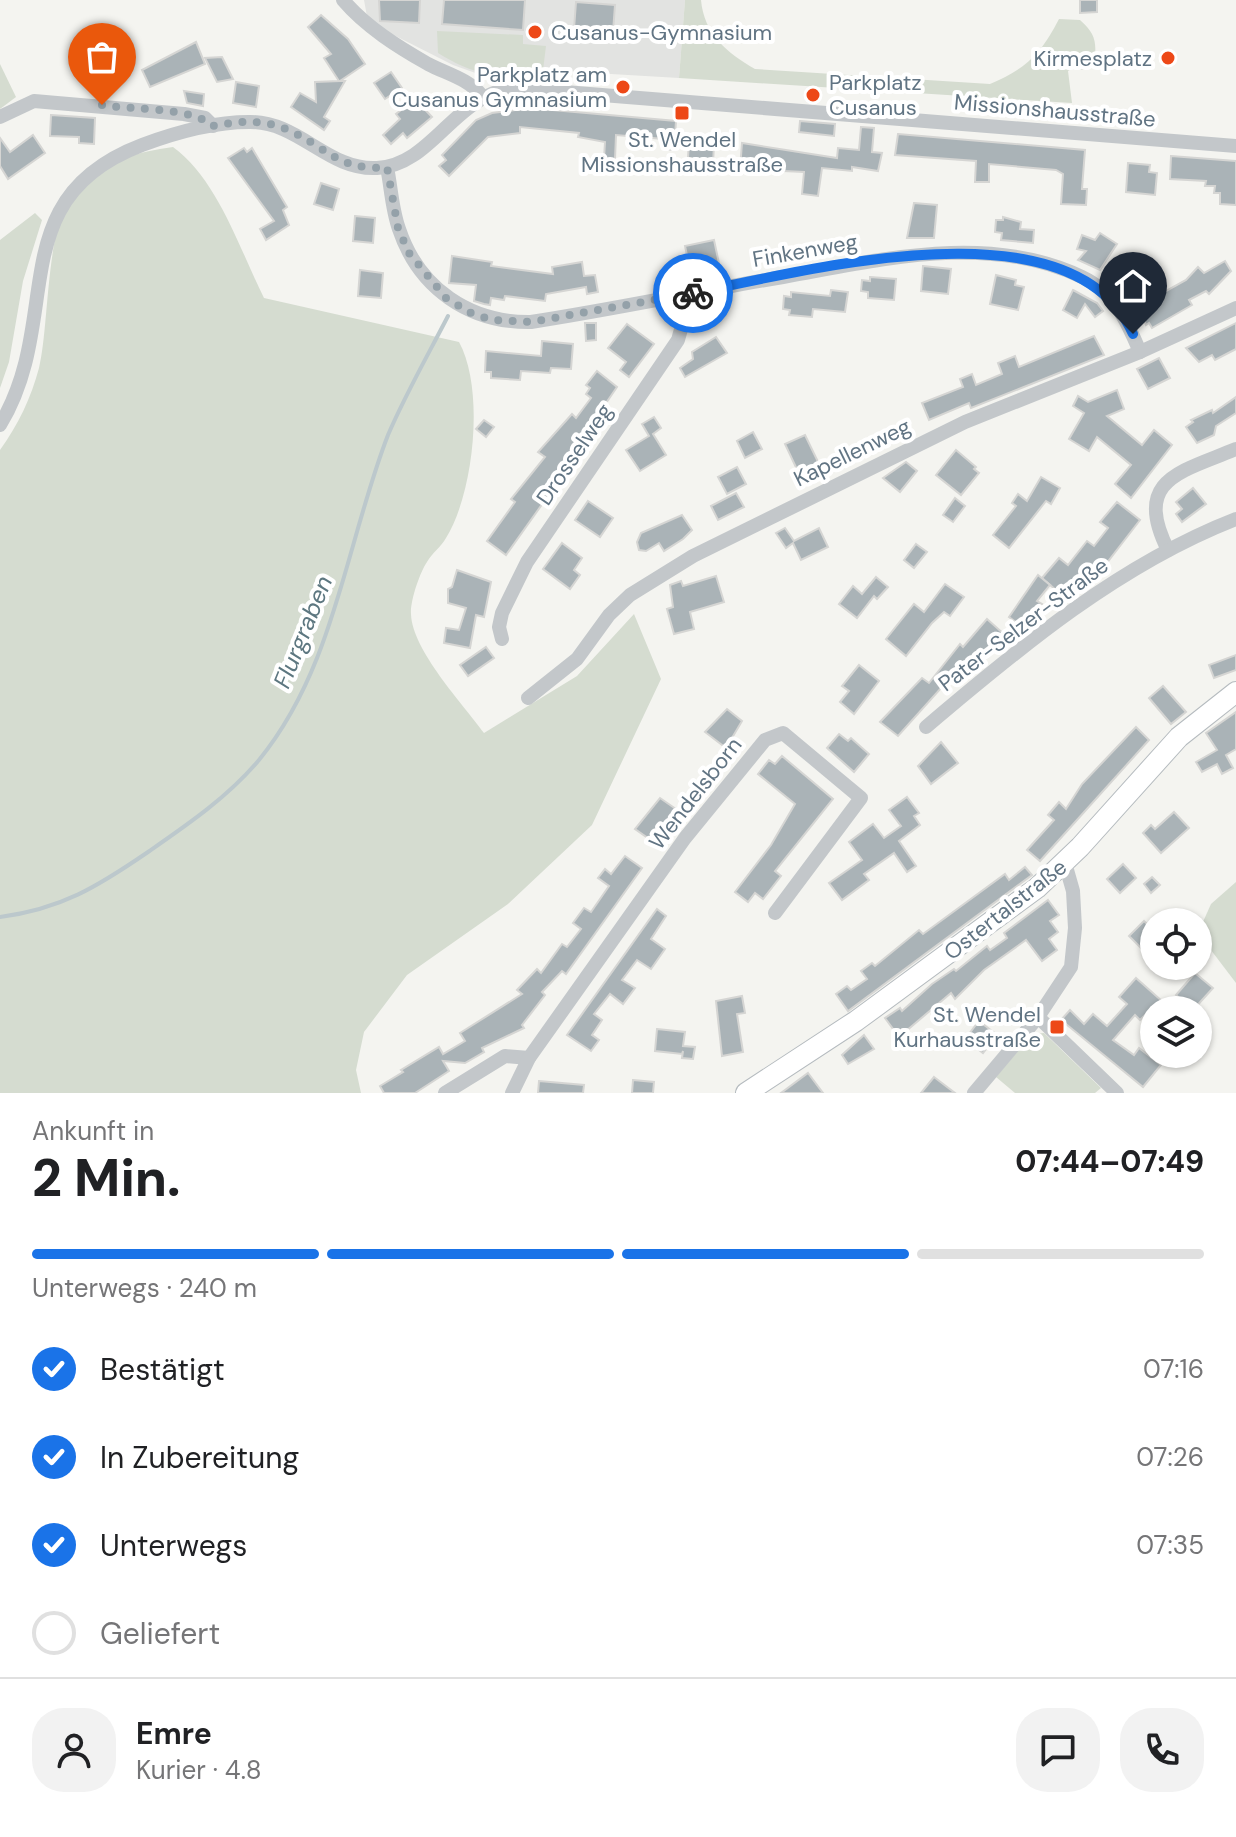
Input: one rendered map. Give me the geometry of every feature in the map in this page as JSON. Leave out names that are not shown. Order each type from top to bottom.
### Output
[{"type":"street","points":[[0,425],[24,372],[47,232],[63,200],[93,169],[123,152],[237,122],[272,124],[293,132],[339,162],[361,168],[387,167],[413,156],[482,96],[469,84],[390,40],[343,0]]},
{"type":"street","name":"Missionshausstraße","points":[[482,96],[515,88],[1236,146]]},
{"type":"street","points":[[0,117],[34,101],[184,114],[205,118],[213,126]]},
{"type":"street","name":"Finkenweg","points":[[387,167],[398,228],[409,253],[446,298],[471,313],[492,320],[531,322],[886,258],[928,253],[994,255],[1059,268],[1099,287],[1125,317],[1140,352]]},
{"type":"street","name":"Drosselweg","points":[[502,639],[499,627],[502,613],[527,562],[678,340],[683,322],[682,295]]},
{"type":"street","name":"Kapellenweg","points":[[528,698],[577,659],[609,615],[630,595],[693,556],[965,422],[1140,352],[1236,308]]},
{"type":"street","points":[[1168,550],[1154,516],[1160,490],[1176,475],[1236,449]]},
{"type":"street","name":"Pater-Selzer-Straße","points":[[926,727],[1067,614],[1168,550],[1236,519]]},
{"type":"street","name":"Ostertalstraße","points":[[746,1093],[919,976],[1037,888],[1065,863],[1162,754],[1236,692]]},
{"type":"street","name":"Wendelsborn","points":[[512,1093],[529,1058],[685,838],[765,740],[783,733],[861,798],[775,913]]},
{"type":"street","points":[[974,1093],[1064,983],[1074,952],[1073,891],[1065,863]]},
{"type":"street","points":[[1038,1017],[1117,1093]]},
{"type":"street","points":[[445,1093],[505,1056],[529,1058]]},
{"type":"shaded area","name":"Cusanus-Gymnasium","points":[[364,0],[685,0],[679,78],[543,70],[481,75],[453,65],[368,22]]},
{"type":"shaded area","points":[[685,0],[701,0],[712,33],[735,56],[755,69],[990,84],[1031,59],[1046,42],[1059,19],[1080,20],[1089,30],[1095,45],[1094,64],[1083,70],[1074,67],[1068,71],[1072,103],[679,78]]},
{"type":"shaded area","points":[[437,31],[523,35],[523,44],[546,46],[543,70],[489,73],[467,68],[438,53]]},
{"type":"shaded area","points":[[0,64],[16,97],[0,109]]},
{"type":"shaded area","points":[[173,147],[203,177],[215,196],[264,298],[459,342],[472,386],[473,441],[469,469],[456,519],[421,573],[411,614],[420,644],[429,660],[484,733],[577,676],[634,614],[661,679],[592,825],[508,904],[407,975],[364,1032],[356,1070],[361,1093],[0,1093],[0,450],[23,411],[39,368],[54,245],[67,200],[88,176],[111,163]]},
{"type":"shaded area","points":[[35,213],[42,220],[23,281],[9,362],[0,388],[0,240]]},
{"type":"shaded area","points":[[1236,882],[1236,983],[1212,951],[1211,904]]},
{"type":"shaded area","points":[[1044,1033],[1101,1088],[1095,1093],[1015,1093],[996,1077],[1032,1034]]},
{"type":"building","points":[[379,0],[420,0],[419,23],[380,21]]},
{"type":"building","points":[[444,0],[525,0],[523,30],[442,24]]},
{"type":"building","points":[[1080,0],[1097,0],[1097,12],[1080,13]]},
{"type":"building","points":[[576,2],[615,5],[613,32],[574,29]]},
{"type":"building","points":[[321,15],[348,39],[365,64],[340,81],[345,81],[324,117],[330,121],[324,130],[291,107],[300,93],[316,102],[315,82],[339,81],[324,58],[331,54],[308,27]]},
{"type":"building","points":[[196,42],[205,64],[150,87],[142,70]]},
{"type":"building","points":[[222,57],[233,79],[217,82],[205,58]]},
{"type":"building","points":[[391,72],[402,88],[385,99],[374,83]]},
{"type":"building","points":[[236,82],[259,86],[256,107],[233,103]]},
{"type":"building","points":[[184,91],[204,94],[203,106],[187,103]]},
{"type":"building","points":[[415,99],[432,117],[407,138],[403,133],[391,144],[383,135],[400,119],[396,114]]},
{"type":"building","points":[[530,108],[676,121],[674,150],[663,149],[664,139],[616,135],[615,159],[604,159],[605,142],[578,137],[579,133],[520,127],[520,133],[488,137],[449,176],[439,166],[446,160],[442,155],[476,120],[492,113]]},
{"type":"building","points":[[51,115],[95,118],[94,144],[79,143],[79,137],[50,136]]},
{"type":"building","points":[[800,121],[835,124],[834,136],[799,132]]},
{"type":"building","points":[[861,127],[874,128],[872,152],[882,153],[878,171],[852,167],[852,171],[822,168],[818,196],[802,194],[804,172],[740,169],[742,143],[837,158],[838,148],[859,150]]},
{"type":"building","points":[[898,134],[1085,150],[1082,189],[1087,189],[1086,205],[1061,204],[1063,174],[1056,170],[989,164],[989,182],[975,182],[976,161],[895,155]]},
{"type":"building","points":[[33,135],[45,153],[8,179],[0,166],[0,138],[10,152]]},
{"type":"building","points":[[689,142],[714,143],[713,165],[691,163],[691,158],[688,158]]},
{"type":"building","points":[[244,148],[247,152],[252,148],[287,207],[283,210],[289,225],[266,240],[260,229],[274,221],[228,158]]},
{"type":"building","points":[[1171,156],[1236,161],[1236,205],[1220,204],[1220,193],[1214,193],[1215,186],[1205,186],[1206,181],[1170,179]]},
{"type":"building","points":[[1128,163],[1150,165],[1149,172],[1157,173],[1155,195],[1126,192]]},
{"type":"building","points":[[321,183],[339,189],[333,210],[314,204]]},
{"type":"building","points":[[914,203],[937,205],[934,238],[907,238]]},
{"type":"building","points":[[355,216],[375,218],[373,243],[353,241]]},
{"type":"building","points":[[1003,217],[1021,222],[1020,229],[1034,230],[1033,243],[1001,240],[1002,233],[995,232],[996,220],[1003,220]]},
{"type":"building","points":[[1100,233],[1117,244],[1100,270],[1078,260],[1086,251],[1077,249],[1082,235],[1095,240]]},
{"type":"building","points":[[714,240],[720,268],[691,274],[685,246]]},
{"type":"building","points":[[452,256],[492,262],[491,266],[553,274],[552,267],[582,262],[584,276],[595,275],[598,292],[587,294],[586,287],[546,294],[545,301],[505,296],[504,300],[491,298],[490,305],[484,304],[474,301],[476,285],[449,283]]},
{"type":"building","points":[[1225,261],[1231,271],[1209,294],[1206,291],[1189,300],[1192,305],[1152,328],[1149,323],[1146,325],[1139,306],[1186,280],[1198,267],[1204,273]]},
{"type":"building","points":[[923,266],[951,269],[948,294],[921,291]]},
{"type":"building","points":[[360,270],[383,273],[381,298],[358,296]]},
{"type":"building","points":[[996,275],[1016,280],[1015,285],[1024,287],[1018,310],[990,304]]},
{"type":"building","points":[[870,277],[896,279],[894,300],[868,298],[868,292],[861,291],[862,280],[870,281]]},
{"type":"building","points":[[831,290],[848,292],[845,312],[813,309],[812,317],[789,315],[790,310],[783,309],[784,296],[791,297],[791,292],[830,296]]},
{"type":"building","points":[[1073,290],[1097,303],[1103,311],[1095,317],[1085,304],[1077,318],[1063,310]]},
{"type":"building","points":[[585,323],[596,323],[596,340],[586,341]]},
{"type":"building","points":[[1236,323],[1236,349],[1215,360],[1212,355],[1199,362],[1186,348]]},
{"type":"building","points":[[627,324],[654,344],[629,377],[620,370],[626,362],[608,348]]},
{"type":"building","points":[[1094,336],[1104,355],[971,408],[969,403],[929,420],[922,403],[963,387],[960,379],[972,374],[976,385],[1002,374],[998,363],[1015,356],[1019,367]]},
{"type":"building","points":[[716,337],[727,353],[685,377],[680,368],[693,359],[692,352]]},
{"type":"building","points":[[542,341],[573,344],[571,369],[551,368],[550,373],[521,371],[520,380],[491,378],[491,372],[485,372],[486,351],[541,356]]},
{"type":"building","points":[[1159,358],[1170,378],[1148,389],[1137,369]]},
{"type":"building","points":[[597,371],[617,387],[576,447],[580,451],[506,555],[487,541],[515,502],[511,499],[545,457],[538,452],[572,414],[576,418],[591,398],[586,394],[590,388],[586,385]]},
{"type":"building","points":[[1117,390],[1124,409],[1107,416],[1142,445],[1154,430],[1172,445],[1131,498],[1115,484],[1131,465],[1097,437],[1089,451],[1069,439],[1084,413],[1073,406],[1078,396],[1088,402]]},
{"type":"building","points":[[1236,397],[1236,413],[1216,426],[1214,435],[1197,443],[1186,427],[1193,422],[1191,420],[1212,410],[1213,413]]},
{"type":"building","points":[[654,417],[661,428],[653,434],[666,455],[640,471],[626,450],[649,436],[642,424]]},
{"type":"building","points":[[484,420],[494,427],[486,437],[476,429]]},
{"type":"building","points":[[753,432],[762,449],[745,458],[737,441]]},
{"type":"building","points":[[805,435],[821,468],[801,478],[785,444]]},
{"type":"building","points":[[956,450],[979,473],[961,495],[936,475]]},
{"type":"building","points":[[906,462],[917,471],[900,492],[883,478]]},
{"type":"building","points":[[737,467],[746,484],[727,494],[718,477]]},
{"type":"building","points":[[1041,477],[1060,488],[1051,504],[1046,501],[1009,548],[993,535],[1016,506],[1012,503],[1018,494],[1027,501]]},
{"type":"building","points":[[1193,488],[1206,504],[1182,522],[1176,514],[1182,509],[1176,502]]},
{"type":"building","points":[[736,493],[744,507],[718,520],[711,506]]},
{"type":"building","points":[[955,498],[965,506],[953,522],[943,515]]},
{"type":"building","points":[[588,501],[613,518],[600,537],[575,520]]},
{"type":"building","points":[[1117,502],[1140,520],[1099,573],[1090,566],[1064,597],[1042,578],[1059,558],[1068,565],[1087,541],[1094,546],[1108,528],[1100,522]]},
{"type":"building","points":[[682,515],[692,530],[683,539],[664,551],[659,543],[646,551],[639,550],[637,542],[641,533]]},
{"type":"building","points":[[785,528],[794,541],[819,528],[828,547],[801,560],[793,543],[786,548],[776,533]]},
{"type":"building","points":[[562,543],[582,558],[574,570],[580,575],[570,589],[543,569]]},
{"type":"building","points":[[916,544],[927,552],[914,568],[904,560]]},
{"type":"building","points":[[457,570],[491,582],[484,617],[476,615],[470,648],[444,643],[446,628],[459,630],[466,608],[448,603],[448,589],[452,587]]},
{"type":"building","points":[[1038,575],[1050,585],[1037,601],[1042,604],[1021,626],[1009,617]]},
{"type":"building","points":[[716,576],[724,602],[690,612],[694,629],[674,634],[667,609],[673,607],[670,585],[681,581],[683,586]]},
{"type":"building","points":[[876,577],[888,587],[877,599],[874,596],[857,618],[839,604],[853,586],[862,594]]},
{"type":"building","points":[[945,584],[964,597],[950,616],[944,612],[932,623],[906,656],[886,639],[914,604],[924,612]]},
{"type":"building","points":[[987,619],[1005,635],[991,652],[982,660],[977,655],[960,676],[953,680],[950,678],[898,736],[880,722],[922,678],[929,683],[960,644],[963,647]]},
{"type":"building","points":[[486,647],[494,658],[468,676],[460,665]]},
{"type":"building","points":[[1236,655],[1236,670],[1214,678],[1209,665]]},
{"type":"building","points":[[859,665],[879,681],[854,714],[840,702],[849,691],[842,686]]},
{"type":"building","points":[[1163,686],[1186,712],[1171,724],[1149,698]]},
{"type":"building","points":[[727,709],[742,721],[726,748],[705,732]]},
{"type":"building","points":[[1236,712],[1236,749],[1226,755],[1233,768],[1222,774],[1217,764],[1202,772],[1196,762],[1217,750],[1206,733]]},
{"type":"building","points":[[1136,727],[1149,740],[1040,861],[1027,850],[1054,820],[1048,815],[1059,802],[1066,809],[1082,784]]},
{"type":"building","points":[[839,734],[848,741],[851,738],[869,754],[854,772],[827,748]]},
{"type":"building","points":[[941,742],[958,763],[931,784],[918,766]]},
{"type":"building","points":[[782,756],[833,799],[775,871],[781,876],[763,899],[755,893],[748,902],[735,892],[771,845],[795,804],[758,774],[769,760],[775,764]]},
{"type":"building","points":[[907,797],[919,813],[914,816],[920,825],[899,841],[916,866],[907,872],[894,853],[864,874],[869,880],[842,900],[829,883],[862,860],[849,842],[873,824],[884,838],[901,826],[889,810]]},
{"type":"building","points":[[660,798],[683,814],[675,826],[669,822],[655,843],[635,829]]},
{"type":"building","points":[[1174,812],[1189,828],[1161,853],[1143,833],[1151,825],[1155,829]]},
{"type":"building","points":[[625,856],[642,868],[566,974],[562,971],[542,992],[545,995],[522,1025],[524,1028],[482,1048],[484,1052],[465,1063],[443,1061],[449,1071],[415,1093],[384,1093],[380,1086],[403,1072],[401,1070],[439,1047],[443,1054],[465,1041],[460,1033],[522,994],[517,990],[537,969],[541,973],[562,944],[567,947],[581,929],[573,923],[584,908],[591,912],[609,886],[598,878],[605,869],[611,874]]},
{"type":"building","points":[[1123,864],[1136,878],[1120,893],[1107,879]]},
{"type":"building","points":[[1025,867],[1032,875],[848,1011],[836,994],[847,986],[851,990],[867,979],[861,971],[872,963],[875,966],[919,930],[923,934],[1005,874],[1009,880]]},
{"type":"building","points":[[1152,877],[1160,885],[1151,893],[1144,884]]},
{"type":"building","points":[[1048,900],[1059,915],[1050,921],[1058,932],[1049,939],[1057,950],[1042,961],[1026,940],[984,970],[955,999],[951,993],[899,1037],[885,1018],[900,1008],[902,1011],[932,984],[954,969],[956,971],[987,946],[990,950],[1007,938],[1004,933]]},
{"type":"building","points":[[657,909],[666,916],[651,939],[665,949],[651,969],[637,960],[622,980],[635,988],[623,1004],[610,994],[594,1014],[602,1020],[592,1035],[599,1040],[591,1051],[567,1035]]},
{"type":"building","points":[[1140,925],[1140,947],[1129,936]]},
{"type":"building","points":[[1136,978],[1156,996],[1140,996],[1140,1020],[1135,1015],[1113,1040],[1134,1055],[1140,1049],[1140,1068],[1159,1068],[1143,1087],[1061,1020],[1070,1010],[1084,1024],[1093,1014],[1107,1026],[1127,1004],[1119,997]]},
{"type":"building","points":[[1189,980],[1203,980],[1213,988],[1206,996],[1176,995]]},
{"type":"building","points":[[742,996],[745,1013],[737,1014],[743,1052],[722,1056],[716,1001]]},
{"type":"building","points":[[979,1021],[997,1035],[983,1053],[965,1039]]},
{"type":"building","points":[[657,1029],[685,1032],[683,1046],[695,1047],[693,1059],[682,1058],[683,1051],[682,1054],[655,1051]]},
{"type":"building","points":[[864,1035],[874,1049],[848,1064],[842,1055]]},
{"type":"building","points":[[808,1073],[823,1093],[781,1093]]},
{"type":"building","points":[[934,1077],[955,1093],[921,1093]]},
{"type":"building","points":[[633,1080],[654,1082],[653,1093],[632,1093]]},
{"type":"building","points":[[539,1081],[584,1085],[583,1093],[538,1093]]},
{"type":"waterway","name":"Flurgraben","points":[[0,917],[60,902],[112,876],[206,810],[259,760],[285,724],[305,685],[336,603],[388,435],[448,316]]},
{"type":"way so far","points":[[102,105],[184,114],[205,118],[213,126],[237,122],[272,124],[293,132],[349,166],[387,167],[398,228],[409,253],[446,298],[471,313],[492,320],[531,322],[693,293]]},
{"type":"place","name":"Cusanus-Gymnasium","points":[[535,32]]},
{"type":"place","name":"Kirmesplatz","points":[[1168,58]]},
{"type":"place","name":"Parkplatz am Cusanus Gymnasium","points":[[623,87]]},
{"type":"place","name":"Parkplatz Cusanus","points":[[813,95]]},
{"type":"place","name":"St. Wendel Missionshausstraße","points":[[682,113]]},
{"type":"place","name":"St. Wendel Kurhausstraße","points":[[1057,1027]]},
{"type":"route","points":[[693,293],[886,258],[928,253],[994,255],[1059,268],[1083,277],[1117,304],[1133,334]]}]
